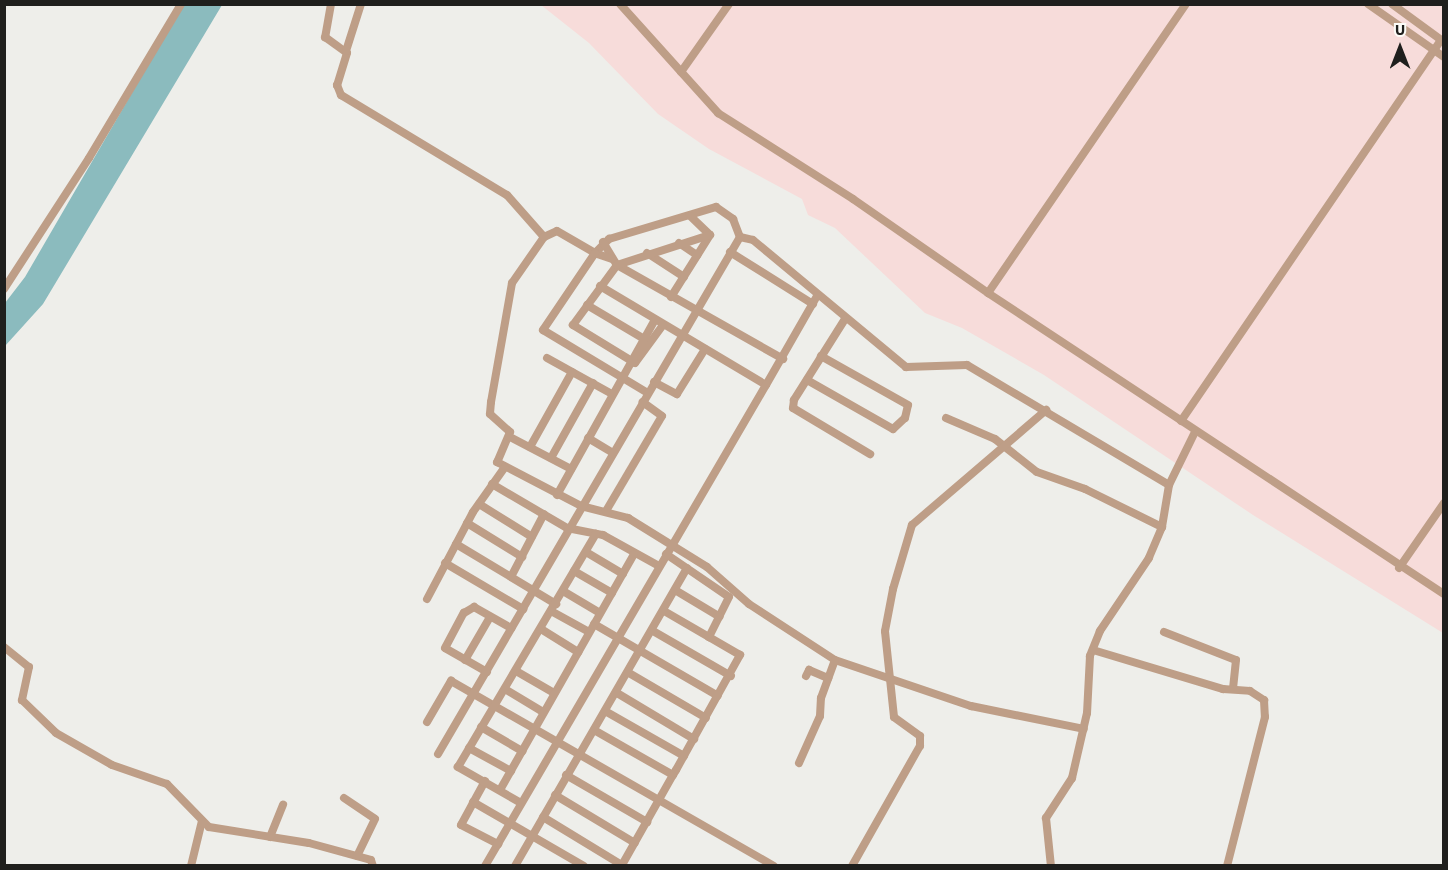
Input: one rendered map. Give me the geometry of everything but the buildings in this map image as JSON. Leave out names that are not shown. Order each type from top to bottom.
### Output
[{"type":"street","points":[[4,289],[89,158],[181,4]]},
{"type":"street","points":[[331,4],[325,37],[346,51]]},
{"type":"street","points":[[361,4],[337,85],[341,95],[507,195],[544,237]]},
{"type":"street","points":[[620,4],[718,114],[853,199],[1195,432],[1399,568],[1443,594]]},
{"type":"street","points":[[681,72],[729,4]]},
{"type":"street","points":[[988,293],[1186,4]]},
{"type":"street","points":[[1368,4],[1443,57]]},
{"type":"street","points":[[1180,421],[1442,41],[1392,4]]},
{"type":"street","points":[[648,393],[543,330],[603,242],[716,207],[733,219],[740,237]]},
{"type":"street","points":[[690,216],[710,235]]},
{"type":"street","points":[[427,599],[501,465],[510,437],[510,429],[490,411],[498,349],[512,283],[544,237],[554,230],[615,262],[672,297],[783,359]]},
{"type":"street","points":[[659,323],[647,341],[638,362],[631,361],[574,326],[615,262],[710,235]]},
{"type":"street","points":[[672,297],[710,235]]},
{"type":"street","points":[[438,754],[523,609],[567,528],[643,402],[695,309],[740,237]]},
{"type":"street","points":[[740,237],[753,240],[815,300]]},
{"type":"street","points":[[603,242],[615,262]]},
{"type":"street","points":[[679,243],[697,255]]},
{"type":"street","points":[[730,252],[845,319],[906,367],[967,365],[1169,485]]},
{"type":"street","points":[[647,253],[684,277]]},
{"type":"street","points":[[600,286],[766,385]]},
{"type":"street","points":[[485,866],[671,545],[783,359],[815,300]]},
{"type":"street","points":[[587,305],[647,341]]},
{"type":"street","points":[[845,319],[821,356],[793,408],[870,454]]},
{"type":"street","points":[[654,382],[677,394],[705,349]]},
{"type":"street","points":[[807,380],[889,428],[897,428],[905,418],[908,405],[821,356]]},
{"type":"street","points":[[547,358],[612,394]]},
{"type":"street","points":[[557,495],[631,361]]},
{"type":"street","points":[[530,447],[572,372]]},
{"type":"street","points":[[551,458],[593,383]]},
{"type":"street","points":[[606,511],[662,416],[643,402]]},
{"type":"street","points":[[852,866],[920,746],[920,736],[895,721],[886,622],[912,525],[1002,445],[1046,410]]},
{"type":"street","points":[[946,418],[1002,445],[1037,472],[1085,489],[1162,527]]},
{"type":"street","points":[[1051,866],[1046,818],[1072,778],[1084,729],[1087,675],[1093,650],[1100,631],[1142,571],[1162,527],[1169,485],[1195,432]]},
{"type":"street","points":[[510,437],[572,469]]},
{"type":"street","points":[[588,438],[613,453]]},
{"type":"street","points":[[501,465],[581,506],[619,514],[707,567],[802,642],[835,660],[890,681],[971,706],[1084,729]]},
{"type":"street","points":[[492,484],[567,528],[596,534],[659,566]]},
{"type":"street","points":[[1399,568],[1443,503]]},
{"type":"street","points":[[479,504],[532,537]]},
{"type":"street","points":[[511,577],[544,514]]},
{"type":"street","points":[[467,523],[522,557]]},
{"type":"street","points":[[521,803],[458,767],[596,534]]},
{"type":"street","points":[[456,544],[533,590],[553,607],[618,639],[718,696]]},
{"type":"street","points":[[586,552],[623,574]]},
{"type":"street","points":[[500,790],[634,554]]},
{"type":"street","points":[[666,554],[727,594],[728,601],[709,637]]},
{"type":"street","points":[[446,563],[523,609]]},
{"type":"street","points":[[515,866],[566,775],[618,693],[687,568]]},
{"type":"street","points":[[574,571],[612,593]]},
{"type":"street","points":[[675,590],[720,616]]},
{"type":"street","points":[[563,591],[600,613]]},
{"type":"street","points":[[487,672],[445,648],[464,613],[472,607],[511,628]]},
{"type":"street","points":[[543,817],[622,866],[731,676],[740,655],[664,611]]},
{"type":"street","points":[[465,660],[490,617]]},
{"type":"street","points":[[541,629],[578,652]]},
{"type":"street","points":[[652,631],[731,676]]},
{"type":"street","points":[[1164,632],[1236,660],[1233,689]]},
{"type":"street","points":[[4,647],[29,667],[20,697],[40,719],[84,751],[171,786],[202,822],[231,833],[270,837],[357,855],[371,860],[373,866]]},
{"type":"street","points":[[1093,650],[1258,694],[1266,706],[1227,866]]},
{"type":"street","points":[[799,763],[820,716],[828,678],[835,660]]},
{"type":"street","points":[[806,676],[809,670],[828,678]]},
{"type":"street","points":[[516,671],[554,693]]},
{"type":"street","points":[[629,673],[706,718]]},
{"type":"street","points":[[427,722],[451,681],[580,752],[774,866]]},
{"type":"street","points":[[505,689],[543,712]]},
{"type":"street","points":[[618,693],[694,739]]},
{"type":"street","points":[[605,711],[684,756]]},
{"type":"street","points":[[481,727],[522,751]]},
{"type":"street","points":[[594,730],[673,775]]},
{"type":"street","points":[[469,748],[511,771]]},
{"type":"street","points":[[566,775],[647,822]]},
{"type":"street","points":[[485,781],[461,825],[498,844]]},
{"type":"street","points":[[555,795],[635,843]]},
{"type":"street","points":[[344,798],[375,819],[357,855]]},
{"type":"street","points":[[473,802],[584,866]]},
{"type":"street","points":[[270,837],[283,804]]},
{"type":"street","points":[[191,866],[202,822]]},
{"type":"shaded area","points":[[541,5],[1443,5],[1443,633],[1253,515],[1044,375],[962,328],[925,313],[835,228],[808,215],[802,199],[709,149],[658,114],[589,43]]},
{"type":"water","points":[[183,5],[222,5],[43,304],[5,346],[5,303],[25,277]]}]
